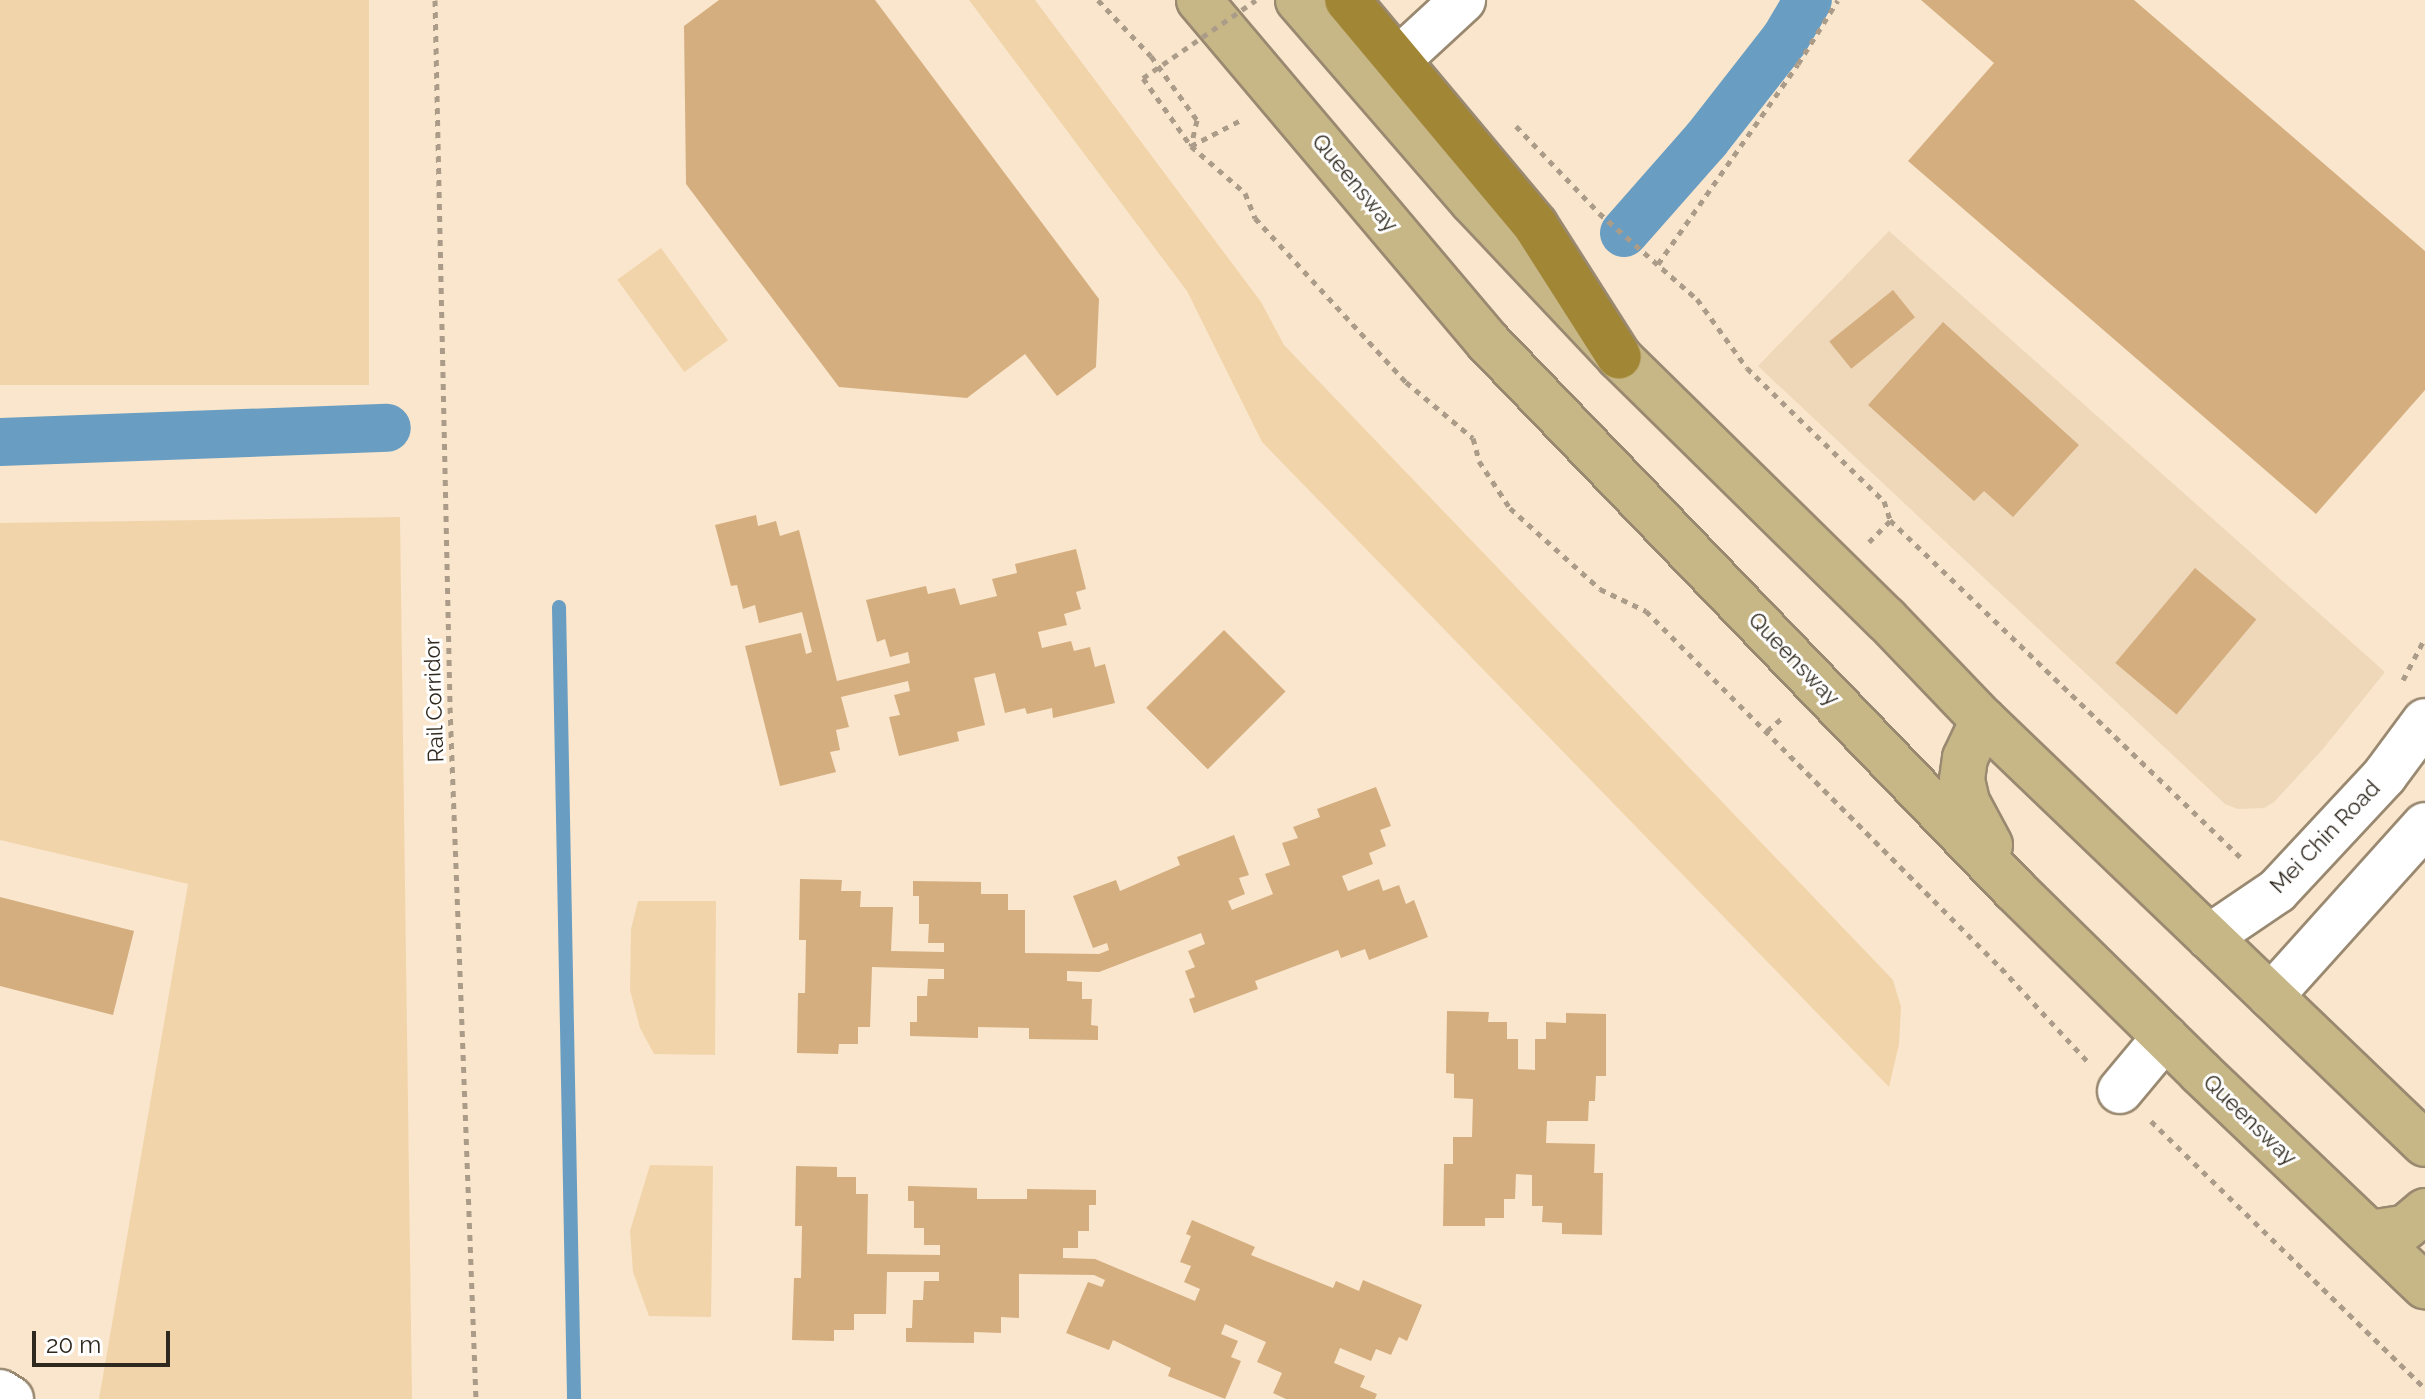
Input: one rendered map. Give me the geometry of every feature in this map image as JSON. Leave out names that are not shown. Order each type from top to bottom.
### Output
[{"type":"highway","points":[[1347,0],[1535,225],[1619,357]]},
{"type":"main road","name":"Queensway","points":[[1199,0],[1488,342],[2014,889],[2425,1286]]},
{"type":"main road","points":[[1298,0],[1473,202],[1619,357],[1876,609],[1983,720],[2425,1144]]},
{"type":"main road","points":[[1983,720],[1965,758],[1962,780],[1967,802],[2014,889]]},
{"type":"main road","points":[[2370,1233],[2406,1227],[2425,1211]]},
{"type":"street","points":[[1397,61],[1463,0]]},
{"type":"street","name":"Mei Chin Road","points":[[2209,937],[2277,891],[2385,775],[2425,721]]},
{"type":"street","points":[[2271,996],[2425,825]]},
{"type":"street","points":[[2120,1091],[2165,1037]]},
{"type":"street","points":[[0,1392],[11,1399]]},
{"type":"path","name":"Rail Corridor","points":[[435,0],[450,707],[476,1399]]},
{"type":"path","points":[[1098,0],[1151,56],[1197,120],[1191,146]]},
{"type":"path","points":[[1256,0],[1143,78],[1191,146],[1245,193],[1255,218],[1406,382],[1473,438],[1479,461],[1510,508],[1600,589],[1646,611],[1767,731]]},
{"type":"path","points":[[1658,264],[1798,64],[1838,0]]},
{"type":"path","points":[[1191,146],[1284,98]]},
{"type":"path","points":[[1599,213],[1697,299],[1747,368],[1884,501],[1890,520],[2277,891]]},
{"type":"shaded area","points":[[0,0],[369,0],[369,385],[0,385]]},
{"type":"shaded area","points":[[969,0],[1035,0],[1261,302],[1284,345],[1893,980],[1901,1007],[1899,1044],[1889,1087],[1262,442],[1187,291]]},
{"type":"shaded area","points":[[1889,231],[2385,672],[2322,750],[2274,802],[2264,808],[2238,809],[2225,804],[1758,366]]},
{"type":"shaded area","points":[[661,248],[728,340],[684,372],[617,280]]},
{"type":"shaded area","points":[[400,517],[412,1399],[99,1399],[188,884],[0,840],[0,523]]},
{"type":"shaded area","points":[[638,901],[716,901],[715,1055],[654,1054],[640,1028],[630,990],[631,929]]},
{"type":"shaded area","points":[[650,1165],[713,1166],[711,1317],[649,1316],[633,1272],[630,1231]]},
{"type":"building","points":[[719,0],[875,0],[1099,299],[1096,367],[1057,396],[1025,354],[967,398],[839,387],[686,184],[684,26]]},
{"type":"building","points":[[1921,0],[2134,0],[2425,251],[2425,390],[2316,514],[1908,161],[1994,63]]},
{"type":"building","points":[[1893,290],[1915,317],[1851,369],[1829,342]]},
{"type":"building","points":[[1943,322],[2079,445],[2013,517],[1984,491],[1974,501],[1868,405]]},
{"type":"building","points":[[756,515],[758,526],[776,521],[780,536],[799,530],[837,681],[910,663],[908,652],[890,657],[885,639],[877,642],[866,600],[926,586],[928,594],[955,588],[960,605],[997,596],[992,579],[1017,573],[1015,564],[1076,549],[1086,589],[1076,592],[1081,609],[1064,614],[1067,625],[1038,632],[1042,648],[1071,641],[1074,651],[1090,647],[1095,667],[1105,664],[1115,703],[1053,718],[1052,708],[1027,714],[1025,708],[1005,713],[995,673],[974,678],[985,725],[957,732],[959,741],[899,756],[889,717],[900,715],[894,695],[910,691],[908,681],[841,697],[849,727],[836,730],[840,750],[830,752],[836,772],[780,786],[745,646],[801,633],[806,654],[812,652],[802,612],[759,623],[755,605],[743,609],[737,585],[731,586],[715,525]]},
{"type":"building","points":[[2195,568],[2256,619],[2177,714],[2115,663]]},
{"type":"building","points":[[1224,630],[1286,692],[1208,769],[1146,708]]},
{"type":"building","points":[[1376,787],[1391,826],[1380,830],[1386,846],[1369,853],[1373,864],[1342,876],[1348,891],[1379,879],[1383,891],[1399,885],[1406,904],[1414,900],[1428,937],[1369,960],[1365,949],[1341,958],[1338,950],[1255,981],[1258,989],[1194,1013],[1189,999],[1195,997],[1185,971],[1195,967],[1188,951],[1205,944],[1201,933],[1099,972],[1067,971],[1067,981],[1082,982],[1082,999],[1092,999],[1091,1025],[1098,1026],[1098,1040],[1029,1039],[1029,1028],[978,1027],[978,1038],[910,1036],[910,1022],[917,1022],[917,996],[927,996],[928,979],[944,979],[944,969],[872,967],[870,1027],[858,1027],[858,1044],[839,1044],[838,1054],[797,1053],[798,993],[805,993],[806,940],[799,940],[800,879],[842,880],[841,891],[861,891],[860,907],[893,907],[891,951],[944,952],[944,943],[928,943],[929,924],[919,924],[919,896],[913,896],[913,881],[981,882],[981,894],[1008,894],[1008,910],[1025,910],[1025,953],[1099,954],[1109,950],[1107,943],[1093,948],[1073,896],[1116,880],[1120,891],[1180,865],[1177,857],[1234,835],[1249,875],[1239,878],[1245,894],[1228,901],[1232,910],[1273,894],[1265,874],[1290,865],[1282,843],[1298,838],[1293,827],[1320,817],[1317,809]]},
{"type":"building","points":[[0,897],[134,931],[113,1015],[0,986]]},
{"type":"building","points":[[1447,1011],[1489,1012],[1488,1022],[1507,1022],[1507,1039],[1518,1039],[1518,1069],[1535,1070],[1535,1039],[1546,1039],[1546,1022],[1566,1023],[1566,1013],[1606,1014],[1606,1076],[1596,1076],[1595,1101],[1589,1101],[1588,1121],[1547,1121],[1546,1143],[1595,1144],[1594,1173],[1603,1173],[1602,1235],[1562,1234],[1562,1223],[1542,1222],[1543,1206],[1532,1206],[1532,1175],[1516,1174],[1515,1199],[1504,1199],[1504,1218],[1485,1218],[1485,1226],[1443,1226],[1444,1164],[1453,1164],[1453,1137],[1472,1137],[1473,1099],[1454,1098],[1454,1074],[1446,1073]]},
{"type":"building","points":[[796,1166],[837,1167],[837,1177],[856,1177],[856,1194],[868,1194],[867,1254],[940,1255],[940,1245],[924,1245],[924,1228],[914,1228],[914,1201],[908,1201],[908,1186],[977,1188],[977,1199],[1027,1199],[1027,1189],[1096,1190],[1096,1205],[1089,1205],[1089,1231],[1078,1231],[1078,1248],[1063,1248],[1063,1258],[1095,1259],[1195,1301],[1200,1289],[1184,1282],[1191,1266],[1180,1262],[1191,1236],[1186,1234],[1192,1220],[1255,1247],[1251,1255],[1333,1288],[1336,1281],[1359,1291],[1363,1280],[1422,1305],[1407,1341],[1399,1337],[1391,1355],[1376,1349],[1371,1361],[1340,1348],[1334,1363],[1365,1376],[1360,1387],[1377,1394],[1375,1399],[1286,1399],[1273,1393],[1282,1373],[1257,1362],[1266,1342],[1225,1324],[1221,1334],[1238,1341],[1231,1357],[1241,1361],[1225,1399],[1168,1376],[1171,1368],[1113,1340],[1109,1350],[1066,1333],[1088,1282],[1102,1287],[1105,1280],[1094,1275],[1019,1274],[1019,1318],[1001,1317],[1001,1333],[974,1332],[974,1343],[906,1342],[906,1328],[912,1328],[913,1300],[923,1300],[924,1281],[939,1281],[939,1272],[887,1272],[886,1314],[854,1314],[854,1330],[834,1330],[834,1341],[792,1340],[794,1278],[801,1278],[802,1226],[795,1226]]},
{"type":"waterway","points":[[1624,233],[1706,140],[1785,39],[1808,0]]},
{"type":"waterway","points":[[0,442],[387,428]]},
{"type":"waterway","points":[[559,607],[574,1399]]}]
